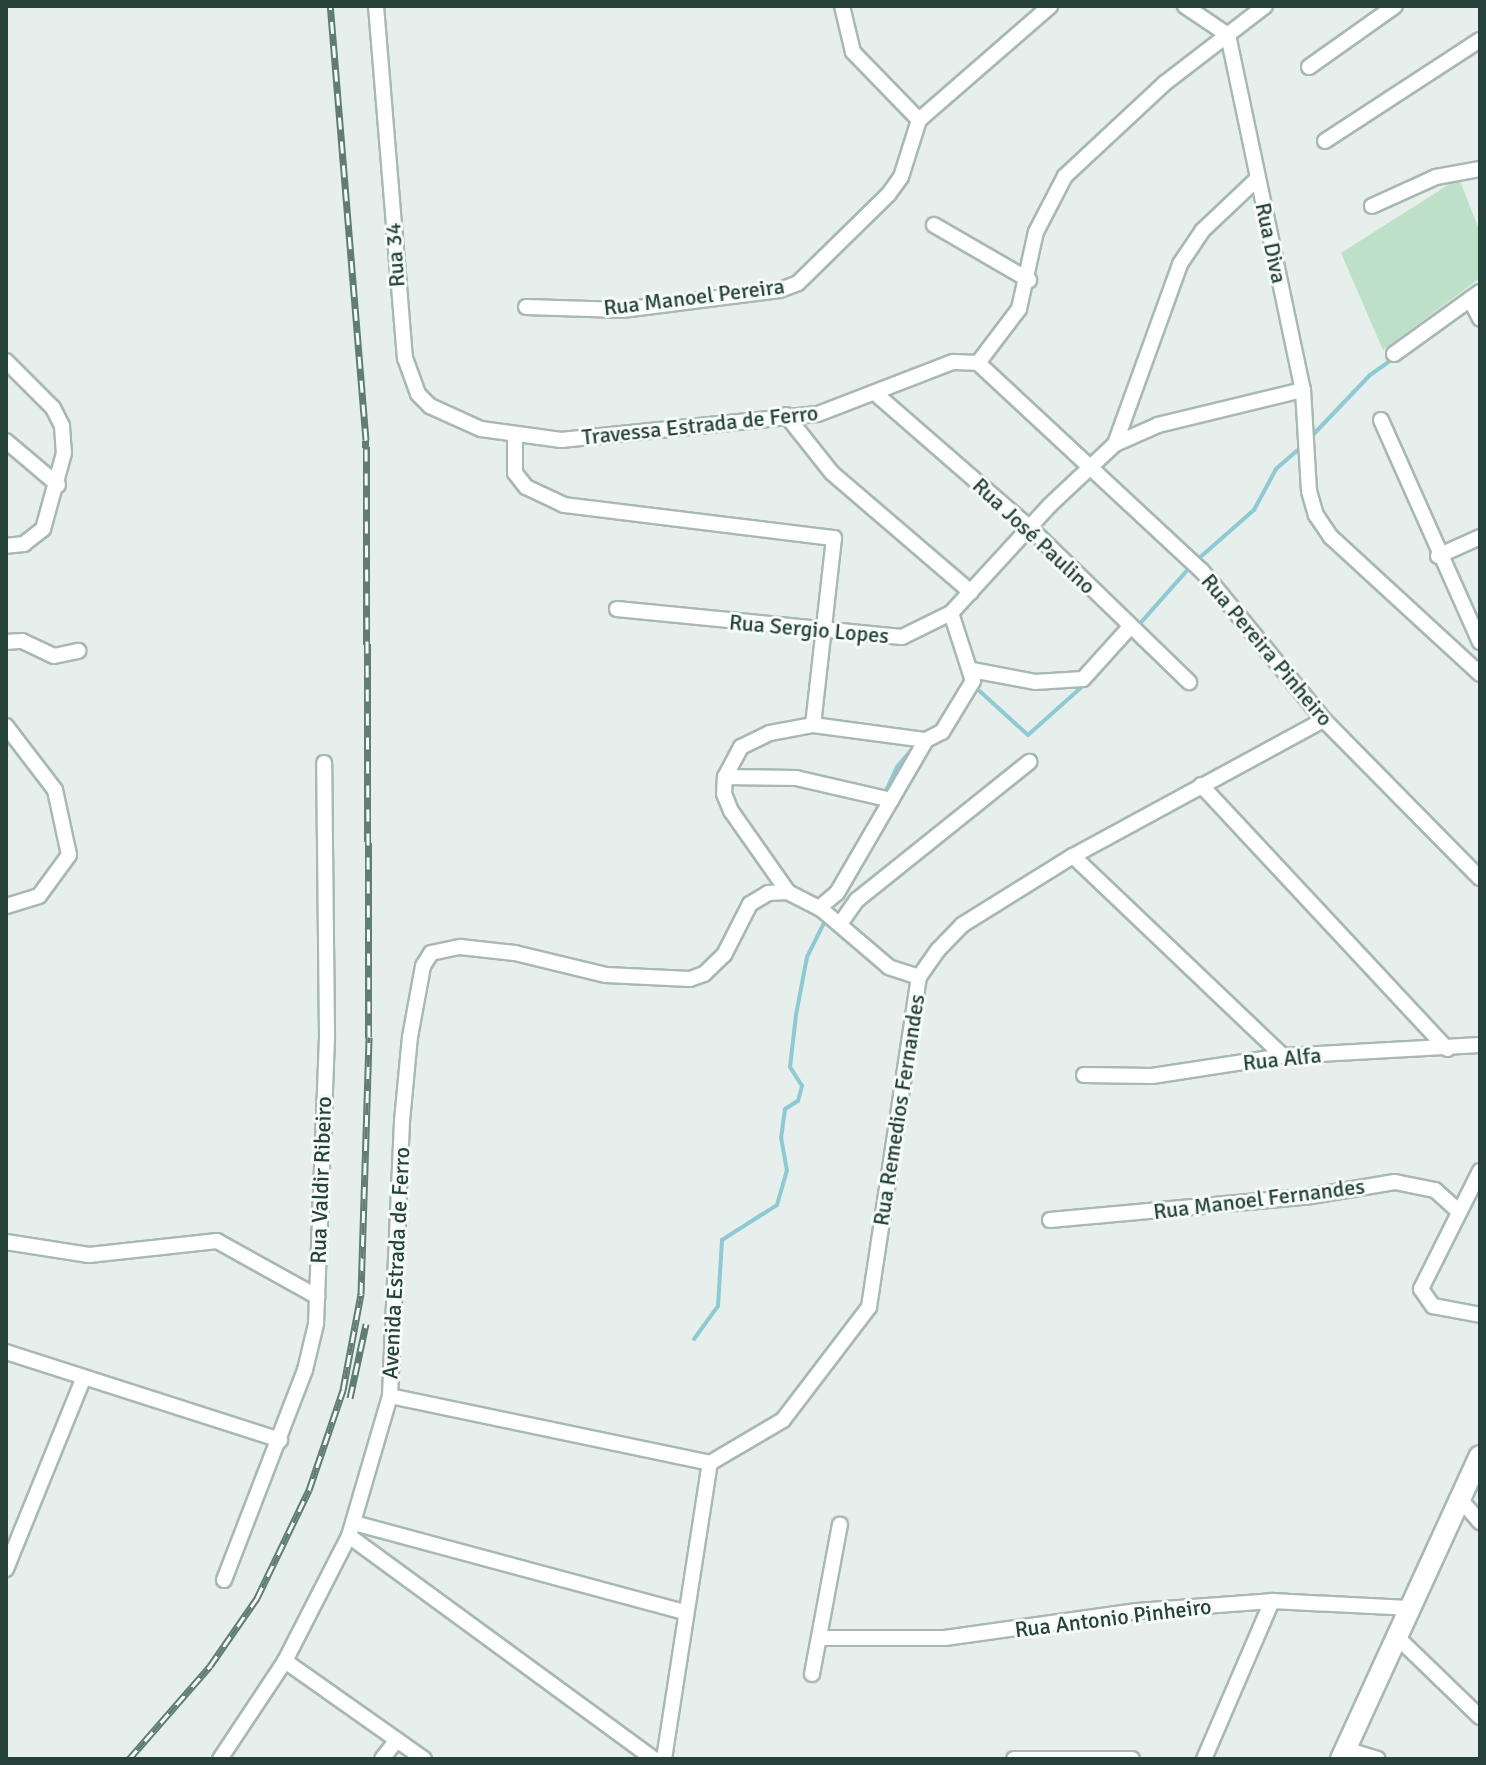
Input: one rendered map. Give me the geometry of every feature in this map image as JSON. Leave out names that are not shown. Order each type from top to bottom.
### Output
[{"type":"main road","points":[[1343,1754],[1395,1635],[1480,1456]]},
{"type":"street","name":"Rua 34","points":[[376,6],[387,103],[392,240],[409,375],[430,406],[481,429],[515,437]]},
{"type":"street","points":[[842,6],[853,52],[919,120],[1050,6]]},
{"type":"street","points":[[1185,6],[1228,35]]},
{"type":"street","points":[[978,363],[1019,309],[1029,280],[1036,232],[1065,176],[1165,83],[1265,6]]},
{"type":"street","points":[[1309,67],[1395,6]]},
{"type":"street","name":"Rua Diva","points":[[1228,35],[1303,390],[1304,432],[1313,503],[1331,537],[1480,674]]},
{"type":"street","points":[[1325,141],[1480,40]]},
{"type":"street","name":"Rua Manoel Pereira","points":[[526,307],[622,310],[780,290],[798,283],[888,195],[901,177],[919,120]]},
{"type":"street","points":[[1372,206],[1436,177],[1480,169]]},
{"type":"street","points":[[1115,444],[1180,264],[1202,231],[1257,179]]},
{"type":"street","points":[[934,225],[1029,280]]},
{"type":"street","points":[[1394,354],[1475,296],[1480,319]]},
{"type":"street","points":[[6,361],[53,408],[62,426],[64,453],[58,485],[43,529],[24,544],[6,546]]},
{"type":"street","name":"Travessa Estrada de Ferro","points":[[515,437],[561,440],[818,414],[953,362],[978,363]]},
{"type":"street","name":"Rua Pereira Pinheiro","points":[[978,363],[1202,571],[1324,720],[1480,878]]},
{"type":"street","points":[[1115,444],[1158,425],[1303,390]]},
{"type":"street","name":"Rua José Paulino","points":[[876,394],[1029,527],[1189,682]]},
{"type":"street","points":[[786,415],[832,473],[971,592]]},
{"type":"street","points":[[1381,420],[1438,556],[1480,642]]},
{"type":"street","points":[[515,437],[515,473],[526,487],[564,505],[834,538],[827,632],[813,725]]},
{"type":"street","points":[[6,441],[58,485]]},
{"type":"street","name":"Rua Sergio Lopes","points":[[617,609],[902,637],[951,613],[1029,527],[1115,444]]},
{"type":"street","points":[[1438,556],[1480,537]]},
{"type":"street","points":[[820,909],[837,893],[926,740],[942,732],[969,694],[972,670],[951,613]]},
{"type":"street","points":[[972,670],[1035,682],[1083,679],[1135,630]]},
{"type":"street","points":[[6,642],[22,641],[54,656],[78,651]]},
{"type":"street","name":"Rua Remedios Fernandes","points":[[710,1463],[783,1420],[869,1307],[919,977],[962,925],[1073,856],[1324,720]]},
{"type":"street","points":[[919,977],[889,967],[820,909],[788,892],[731,811],[724,794],[725,777],[741,747],[756,737],[813,725],[926,740]]},
{"type":"street","points":[[6,726],[55,790],[69,855],[39,896],[6,906]]},
{"type":"street","points":[[838,923],[857,900],[1029,762]]},
{"type":"street","name":"Rua Valdir Ribeiro","points":[[224,1580],[305,1370],[318,1297],[327,1035],[324,763]]},
{"type":"street","points":[[725,777],[796,778],[891,800]]},
{"type":"street","points":[[1201,785],[1447,1049]]},
{"type":"street","points":[[1073,856],[1283,1056]]},
{"type":"street","name":"Avenida Estrada de Ferro","points":[[220,1759],[285,1661],[351,1530],[390,1396],[410,1037],[423,966],[438,948],[460,947],[515,953],[606,975],[690,979],[704,974],[724,955],[750,904],[768,893],[788,892]]},
{"type":"street","name":"Rua Alfa","points":[[1084,1075],[1182,1073],[1283,1056],[1480,1045]]},
{"type":"street","points":[[1480,1171],[1421,1289],[1433,1306],[1480,1315]]},
{"type":"street","name":"Rua Manoel Fernandes","points":[[1050,1220],[1305,1197],[1395,1182],[1435,1190],[1458,1211]]},
{"type":"street","points":[[6,1242],[89,1255],[217,1241],[318,1297]]},
{"type":"street","points":[[6,1352],[280,1440]]},
{"type":"street","points":[[6,1569],[83,1379]]},
{"type":"street","points":[[390,1396],[710,1463],[684,1612],[664,1759]]},
{"type":"street","points":[[1459,1498],[1480,1522]]},
{"type":"street","points":[[812,1674],[840,1525]]},
{"type":"street","points":[[351,1530],[684,1612]]},
{"type":"street","points":[[351,1530],[654,1759]]},
{"type":"street","points":[[1204,1759],[1272,1601]]},
{"type":"street","name":"Rua Antonio Pinheiro","points":[[819,1638],[945,1638],[1137,1611],[1272,1601],[1408,1608]]},
{"type":"street","points":[[1395,1635],[1480,1717]]},
{"type":"street","points":[[285,1661],[424,1759]]},
{"type":"street","points":[[382,1759],[397,1740]]},
{"type":"street","points":[[1343,1754],[1378,1759]]},
{"type":"street","points":[[1014,1759],[1132,1759]]},
{"type":"green space","points":[[1459,178],[1480,232],[1480,278],[1383,350],[1341,253]]},
{"type":"waterway","points":[[1451,321],[1470,309]]},
{"type":"waterway","points":[[1310,438],[1370,375],[1393,359]]},
{"type":"waterway","points":[[1197,560],[1254,510],[1276,469],[1301,447]]},
{"type":"waterway","points":[[1136,628],[1191,566]]},
{"type":"waterway","points":[[973,685],[1028,735],[1084,685]]},
{"type":"waterway","points":[[884,795],[897,767],[918,742]]},
{"type":"waterway","points":[[872,820],[880,803]]},
{"type":"waterway","points":[[694,1339],[718,1306],[722,1240],[777,1205],[787,1171],[781,1138],[785,1109],[798,1101],[802,1086],[790,1067],[796,1015],[807,957],[826,919]]},
{"type":"railway","points":[[129,1759],[210,1666],[257,1598],[309,1490],[343,1390],[361,1294],[369,1037],[366,440],[330,6]]},
{"type":"railway","points":[[350,1398],[366,1324]]}]
